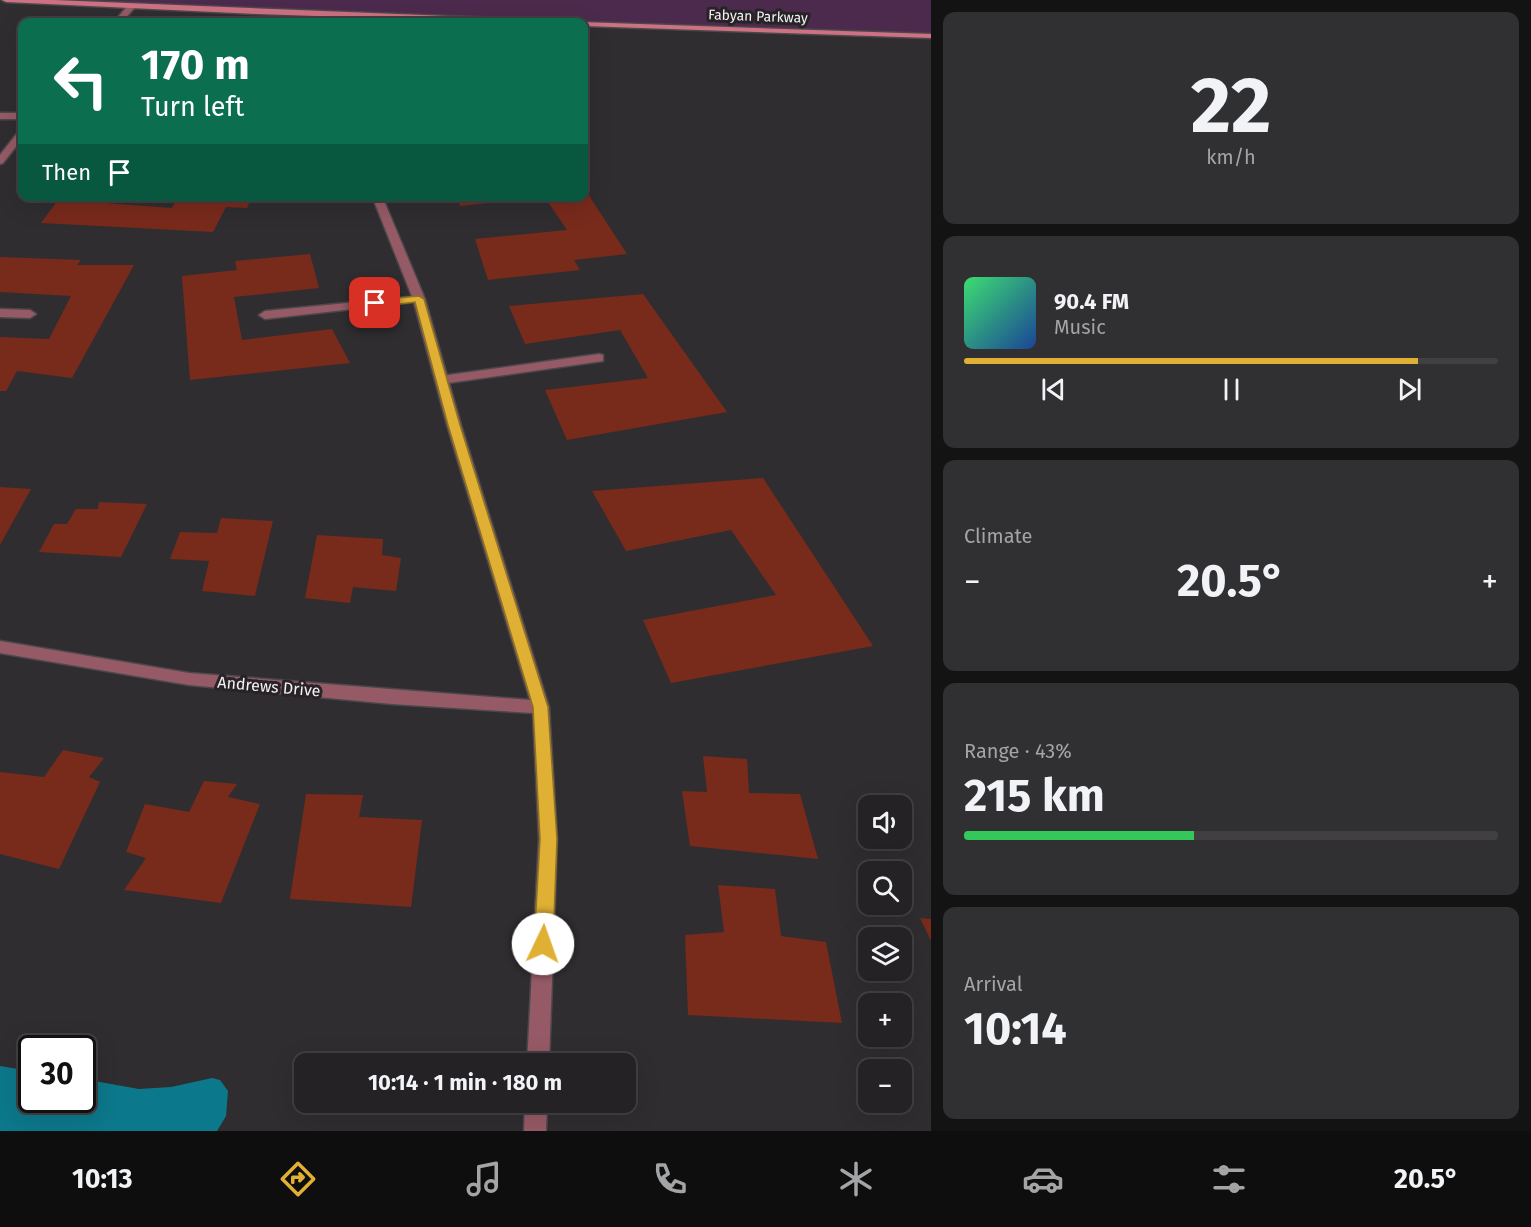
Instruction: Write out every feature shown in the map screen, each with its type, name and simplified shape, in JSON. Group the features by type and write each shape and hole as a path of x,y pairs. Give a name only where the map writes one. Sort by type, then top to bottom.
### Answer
{"main road":[{"path":"6,0 442,18"},
{"name":"Fabyan Parkway","path":"588,24 931,36"}],"street":[{"path":"122,18 132,6"},
{"path":"0,116 18,116"},
{"path":"0,161 18,138"},
{"path":"378,201 419,299 441,380 541,707 548,839 538,1053"},
{"path":"265,315 419,299"},
{"path":"0,313 30,314"},
{"path":"441,380 599,358"},
{"name":"Andrews Drive","path":"0,647 189,679 392,697 541,707"},
{"path":"535,1131 536,1113"}],"shaded area":[{"path":"25,0 931,0 931,36 588,23 588,18 452,18"}],"water":[{"path":"0,1066 18,1069 18,1113 96,1113 96,1081 139,1089 171,1087 212,1078 220,1080 228,1091 226,1116 217,1131 0,1131"}],"building":[{"path":"588,194 627,254 574,260 580,270 488,280 475,239 567,230 547,201 588,201"},
{"path":"57,201 105,201 104,203 172,208 176,201 250,201 247,208 226,207 213,232 41,223"},
{"path":"458,201 507,201 460,206"},
{"path":"310,254 319,288 234,297 242,340 332,329 350,363 190,380 182,276 237,270 235,261"},
{"path":"0,257 81,260 77,265 134,265 72,378 17,371 6,391 0,391 0,337 49,339 71,296 0,292"},
{"path":"643,294 727,412 567,440 545,390 648,378 620,330 525,344 509,306"},
{"path":"763,478 873,646 671,683 643,620 776,595 731,530 626,551 592,491"},
{"path":"0,487 31,489 0,545"},
{"path":"99,502 147,504 121,557 39,552 54,524 67,524 76,509 98,509"},
{"path":"221,518 273,521 255,596 202,591 209,561 170,559 180,532 217,533"},
{"path":"317,535 383,539 382,555 401,558 396,591 353,587 350,603 305,598"},
{"path":"63,750 104,758 89,777 100,782 59,869 0,854 0,772 44,777"},
{"path":"703,756 747,759 749,793 800,794 818,859 690,846 682,791 707,792"},
{"path":"204,781 237,784 228,797 260,804 221,903 124,890 146,858 126,852 145,804 189,812"},
{"path":"306,794 363,795 359,817 422,820 411,907 290,899"},
{"path":"718,885 775,889 781,936 826,942 842,1023 688,1015 685,935 724,932"},
{"path":"920,918 931,919 931,941"}],"route":[{"path":"375,303 419,299 454,425 541,707 548,839 543,944"}]}
